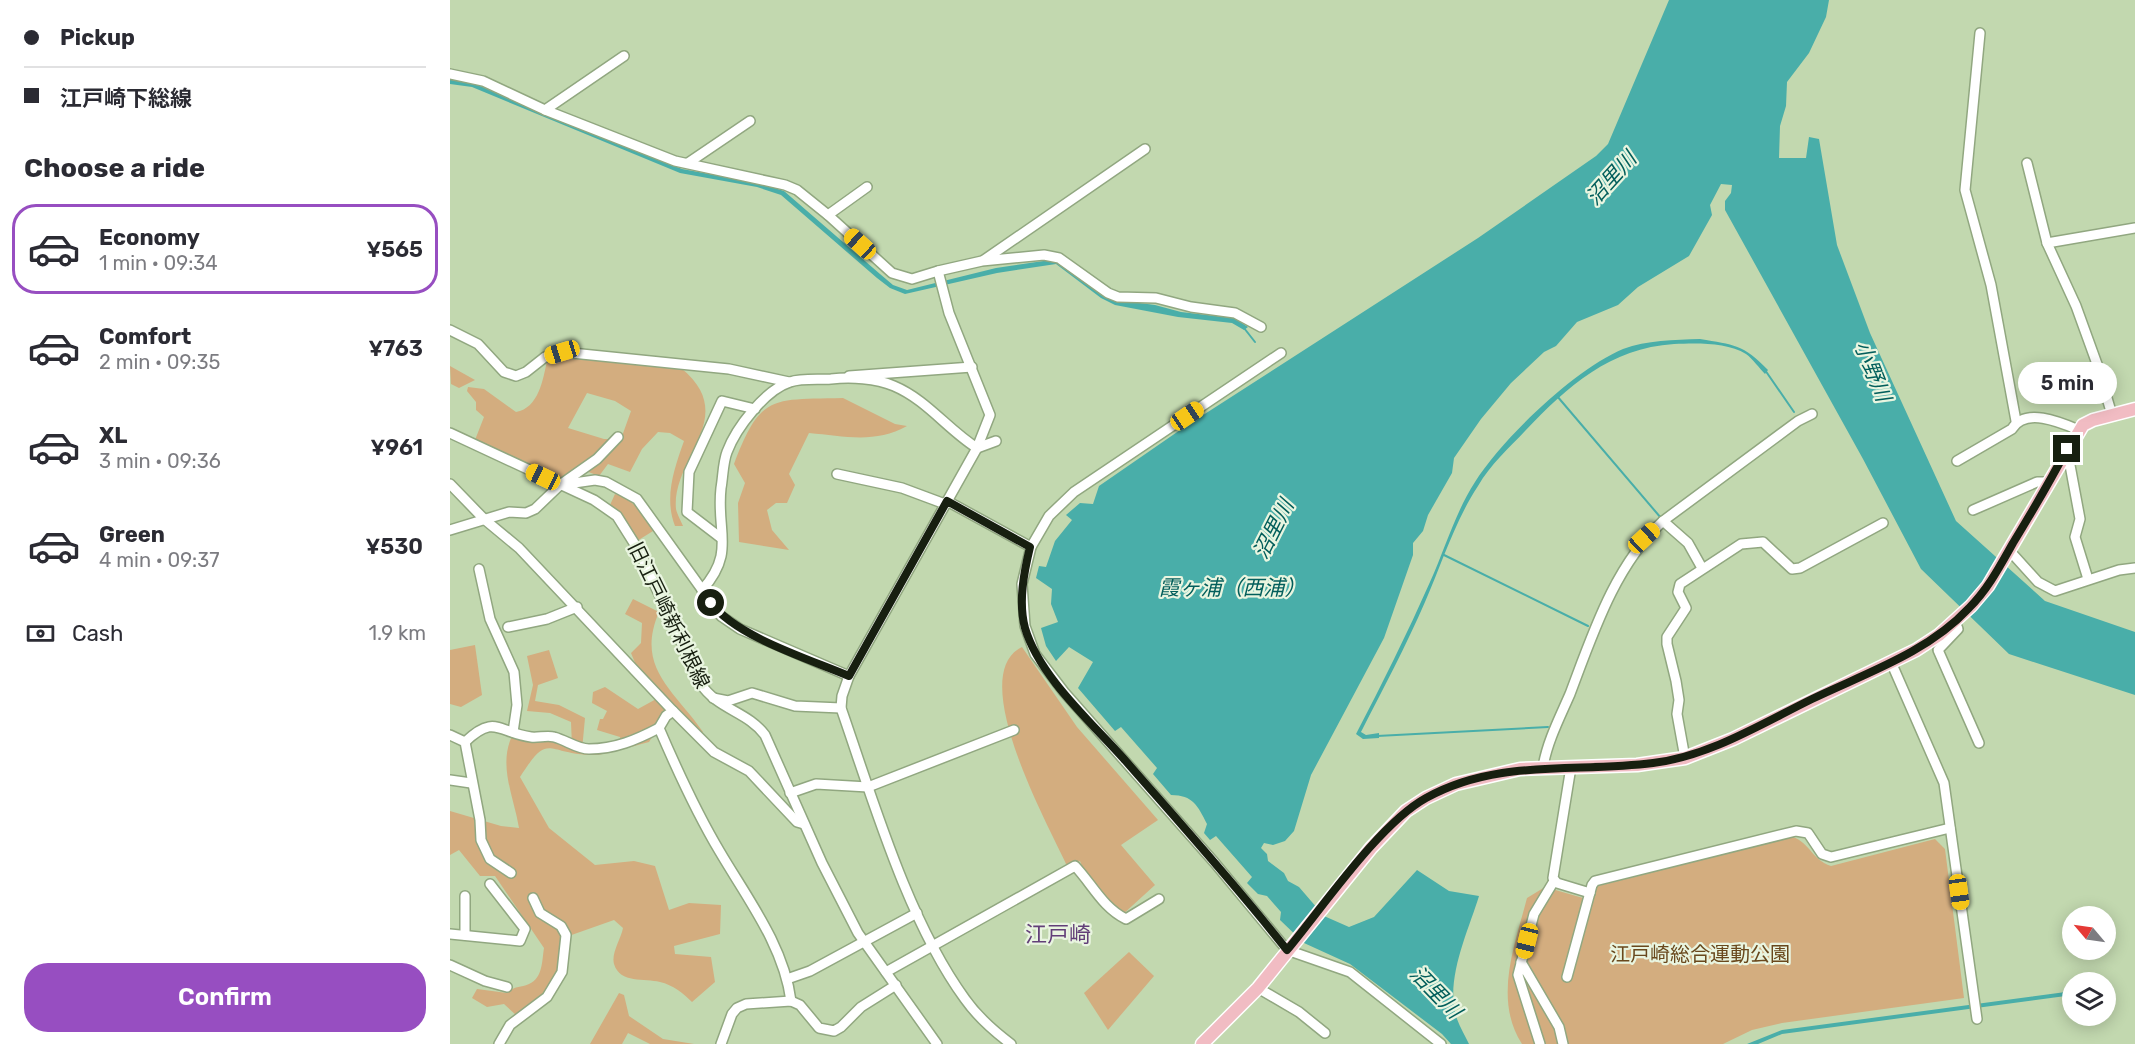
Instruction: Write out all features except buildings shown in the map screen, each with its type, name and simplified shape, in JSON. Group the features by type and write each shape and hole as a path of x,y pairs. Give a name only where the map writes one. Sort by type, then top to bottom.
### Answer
{"main road":[{"path":"1202,1044 1258,988 1371,848 1416,804 1471,779 1504,772 1543,767 1637,765 1685,758 1733,739 1929,642 1958,619 1988,586 2079,430 2087,422 2135,409"}],"street":[{"path":"1957,460 2012,429 2016,421 1991,285 1965,190 1980,33"},
{"path":"545,110 624,56"},
{"path":"450,74 483,81 545,110 675,161 785,185 797,190 892,273 912,279 982,261 1044,255 1059,258 1108,293 1118,297 1156,298 1191,307 1235,313 1261,327"},
{"path":"688,163 750,121"},
{"path":"982,261 1145,149"},
{"path":"2027,163 2047,243 2083,325 2112,415"},
{"path":"828,215 867,187"},
{"path":"2047,243 2135,228"},
{"path":"938,271 950,313 990,415 977,448 849,676 842,696 841,708 868,787 917,913 932,945 965,1000 1007,1043"},
{"path":"450,330 478,344 504,372 516,376 526,372 545,357 562,352 729,369 789,382 844,378 893,385 929,406 957,435 977,448"},
{"path":"1281,353 1074,492 1049,516 1030,547 1022,584 1025,626 1035,654 1064,692 1289,948 1350,972 1441,1044"},
{"path":"844,378 853,374 972,367"},
{"path":"702,590 714,578 723,558 721,490 727,453 743,423 755,409 789,382"},
{"path":"721,538 687,513 689,472 722,401 755,409"},
{"path":"1543,767 1596,626 1637,548 1663,521 1798,421 1812,414"},
{"path":"2016,421 2027,418 2053,420 2079,430"},
{"name":"旧江戸崎新利根線","path":"450,433 603,505 624,525 639,551 694,672 712,699 760,727 772,746 804,824 863,942 937,1044"},
{"path":"450,530 509,512 526,513 535,509 560,485 597,459 618,437"},
{"path":"977,448 996,441"},
{"path":"2067,449 2080,519 2075,537 2088,579"},
{"path":"837,474 902,488 946,502 1030,547"},
{"path":"560,485 595,480 606,482 637,499 721,616 740,629 849,676"},
{"path":"1973,510 2037,482 2049,482"},
{"path":"450,484 484,519 519,548 714,752 749,771 797,822 804,824"},
{"path":"1663,521 1688,543 1702,568"},
{"path":"1685,758 1677,714 1679,700 1667,637 1686,608 1678,592 1680,584 1741,544 1763,542 1792,569 1800,568 1883,523"},
{"path":"2008,552 2032,576 2055,591 2088,579 2135,568"},
{"path":"479,569 490,618 514,672 517,705 513,732"},
{"path":"508,627 547,619 577,608"},
{"path":"1958,619 1958,629 1938,650 1979,743"},
{"path":"1891,662 1944,783 1977,1019"},
{"path":"712,699 716,697 728,700 752,693 795,706 841,708"},
{"path":"465,742 478,729 495,724 530,737 553,736 586,749 620,745 637,740 659,728 674,711"},
{"path":"659,728 700,816 767,932 787,979 791,1001"},
{"path":"790,793 816,784 868,787 1014,730"},
{"path":"450,735 465,742"},
{"path":"465,742 471,783 480,820 481,840 490,859 511,873"},
{"path":"1540,1044 1519,981 1521,962 1534,914 1554,881 1571,766"},
{"path":"450,780 471,783"},
{"path":"1567,976 1592,885 1597,881 1796,831 1808,833 1822,854 1831,857 1950,828"},
{"path":"886,972 1075,866 1100,899 1115,914 1126,919 1158,898"},
{"path":"1554,881 1590,893"},
{"path":"450,934 520,941 525,929 490,884"},
{"path":"465,896 465,935"},
{"path":"499,1044 510,1025 547,997 562,972 566,935 561,926 540,913 533,898"},
{"path":"787,979 810,970 917,913"},
{"path":"1521,962 1559,1027 1563,1044"},
{"path":"450,965 485,981 507,987"},
{"path":"721,1044 737,1008 746,1004 791,1001 800,1005 819,1028 834,1030 841,1027 861,1008 896,985"},
{"path":"1258,988 1299,1012 1325,1033"}],"green space":[{"path":"562,356 681,368 698,386 705,404 704,421 677,490 676,509 683,526 675,526 670,494 684,441 670,433 658,432 642,449 630,472 608,464 599,476 578,468 556,481 475,440 484,417 476,410 476,402 467,391 468,387 484,389 516,412 530,405 535,399 547,361","holes":["587,393 615,401 631,411 621,439 604,439 568,428"]},
{"path":"450,366 475,380 459,388 451,384"},
{"path":"843,398 895,424 907,426 895,432 871,437 809,433 789,474 795,485 787,503 776,503 767,510 772,530 789,550 739,542 738,503 745,483 734,464 752,424 762,412 784,401"},
{"path":"615,494 633,503 653,531 637,541 610,505"},
{"path":"633,599 659,612 653,632 652,648 655,664 670,690 703,732 694,735 673,711 666,716 649,742 596,755 575,754 549,748 537,754 520,777 549,828 595,865 634,861 655,866 669,910 689,903 721,905 720,934 674,946 675,954 711,957 715,982 692,1002 665,983 622,975 613,960 623,928 614,920 563,938 555,990 517,1016 504,1004 487,1007 472,998 477,989 507,993 534,981 541,968 544,948 495,876 480,876 459,850 450,855 450,811 501,826 519,828 508,782 506,759 512,736 554,737 572,746 571,722 550,713 527,711 533,685 527,656 549,650 558,678 538,685 535,701 559,705 585,718 582,750 621,745 620,737 597,730 600,719 603,719 607,711 592,703 593,692 605,687 638,709 658,698 640,675 631,653 641,643 642,623 625,614"},
{"path":"475,645 482,695 461,707 450,704 450,650"},
{"path":"1022,647 1077,727 1158,820 1121,845 1155,885 1121,916 1089,885 1080,861 1068,868 1016,753 1006,719 1002,688 1007,663"},
{"name":"江戸崎総合運動公園","path":"1793,837 1803,843 1819,860 1831,866 1935,839 1945,849 1964,998 1782,1023 1752,1030 1723,1044 1522,1044 1513,1027 1508,990 1512,953 1527,898 1545,887 1590,900 1594,887"},
{"path":"1129,952 1154,976 1108,1030 1084,993"},
{"path":"619,993 624,995 629,1016 663,1039 694,1044 650,1044 628,1033 622,1044 590,1044"}],"water":[{"name":"霞ヶ浦（西浦）","path":"1669,0 1829,0 1826,17 1809,53 1787,82 1786,106 1780,126 1779,158 1806,158 1809,137 1819,139 1837,245 1870,333 1956,521 2045,601 2135,632 2135,695 2009,654 1921,569 1863,459 1725,210 1725,201 1731,193 1732,185 1721,184 1710,205 1712,215 1689,256 1638,287 1618,305 1577,322 1556,346 1544,352 1511,383 1481,419 1454,458 1452,473 1428,515 1423,531 1413,543 1413,555 1384,638 1311,775 1294,831 1285,841 1273,845 1264,843 1261,848 1267,854 1268,861 1284,873 1288,881 1299,887 1324,916 1349,927 1374,917 1417,870 1449,891 1479,896 1459,957 1453,989 1457,1019 1469,1044 1451,1044 1442,1034 1350,964 1304,943 1280,920 1281,912 1267,896 1258,894 1247,883 1252,877 1216,836 1210,840 1204,833 1207,824 1194,803 1185,797 1171,795 1153,774 1157,768 1121,727 1115,731 1078,688 1093,662 1069,647 1056,661 1046,646 1041,628 1058,622 1051,604 1052,589 1036,578 1039,566 1046,567 1055,541 1072,520 1066,515 1080,503 1093,504 1099,486 1183,428 1478,238 1596,156 1608,144"},
{"path":"450,79 473,83 682,169 760,183 784,191 893,285 907,290 996,268 1057,259 1117,300 1155,305 1181,312 1234,318 1248,327 1244,330 1232,323 1178,317 1115,305 1101,298 1056,264 997,273 905,294 890,288 877,278 781,195 757,187 680,173 472,87 450,84"},
{"path":"1700,339 1744,350 1768,370 1765,374 1746,354 1721,345 1674,344 1651,347 1610,361 1557,399 1494,464 1470,499 1410,635 1361,732 1366,735 1379,733 1379,738 1363,739 1356,734 1412,621 1462,506 1487,464 1503,445 1562,388 1604,359 1623,349 1642,344"},
{"path":"2062,992 2062,996 1782,1034 1758,1044 1747,1044 1782,1030"}],"waterway":[{"path":"1244,328 1255,342"},
{"path":"1765,370 1794,412"},
{"path":"1557,396 1661,518"},
{"path":"1444,555 1588,626"},
{"path":"1377,736 1548,727"}],"district":[{"name":"江戸崎","path":"1058,934"}],"route":[{"path":"711,603 721,616 740,629 849,676 947,501 1030,547 1022,584 1025,626 1035,654 1064,692 1214,862 1287,950 1389,828 1406,811 1426,798 1456,784 1520,769 1637,765 1685,758 1733,739 1916,650 1940,635 1971,606 1988,586 2067,449"}],"water label":[{"name":"沼里川","path":"1611,178"},
{"name":"小野川","path":"1873,371"},
{"name":"沼里川","path":"1273,529"},
{"name":"沼里川","path":"1436,992"}]}
